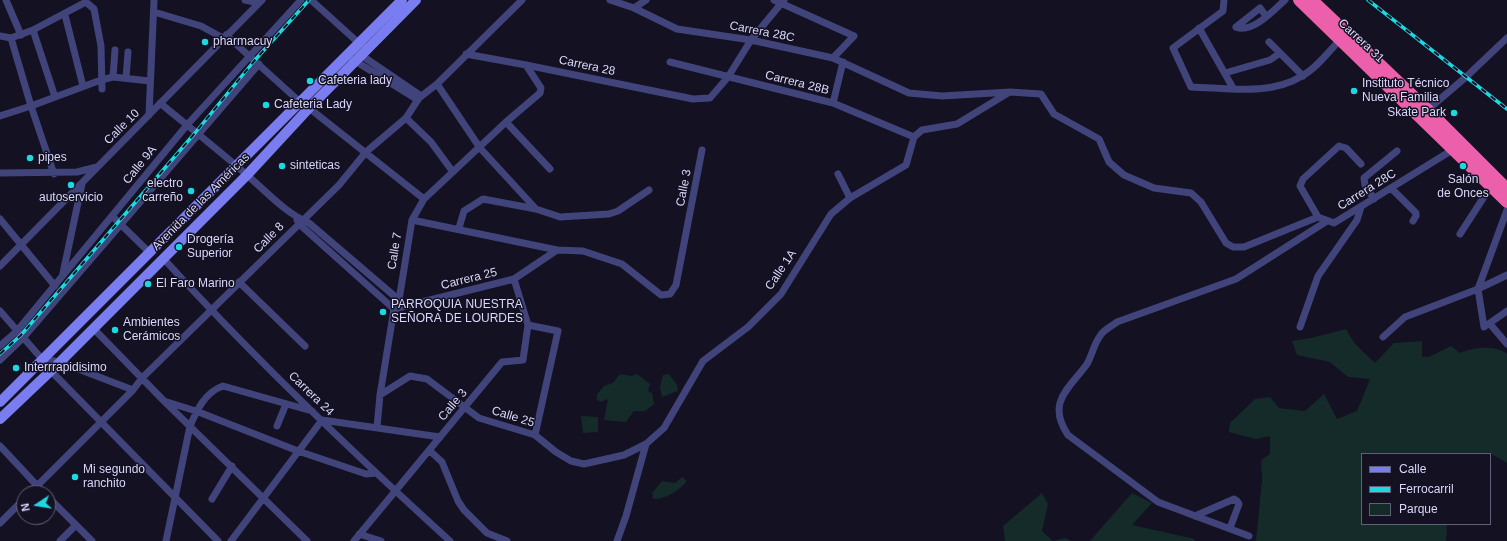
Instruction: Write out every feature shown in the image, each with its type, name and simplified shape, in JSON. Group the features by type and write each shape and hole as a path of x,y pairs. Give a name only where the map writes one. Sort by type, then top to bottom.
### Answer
{"highway":[{"name":"Carrera 31","path":"1299,0 1340,40 1424,112"},
{"name":"Carrera 31","path":"1312,0 1458,146 1507,189"},
{"name":"Carrera 31","path":"1458,146 1491,186 1507,202"}],"main road":[{"name":"Avenida de las Américas","path":"0,419 51,371 163,258 251,174 310,108 402,0"},
{"name":"Avenida de las Américas","path":"0,402 300,102 416,0"},
{"path":"111,291 121,300"}],"street":[{"path":"6,0 21,35"},
{"path":"149,115 154,0"},
{"name":"Calle 10","path":"245,0 260,1"},
{"name":"Calle 9A","path":"0,346 18,331 187,125 251,57 301,0"},
{"path":"311,0 357,53 419,98"},
{"name":"Calle 8","path":"38,485 133,390 142,378 299,221 339,185 366,152 406,118 419,98 437,84 522,0"},
{"name":"Carrera 28C","path":"610,0 634,8 677,29 751,40 833,58 909,93 942,96 1010,92"},
{"path":"634,8 646,0"},
{"path":"774,0 783,2 854,36 833,58"},
{"path":"1266,16 1260,8 1236,27 1240,29 1256,24 1266,16 1285,0"},
{"name":"Calle 10","path":"0,266 260,1"},
{"path":"0,36 11,38 21,35 65,15 86,2 94,8 101,46 102,89"},
{"path":"728,77 751,40 783,2"},
{"path":"1224,2 1222,11 1173,48 1191,87 1256,89 1284,85 1303,76 1311,70 1340,40"},
{"path":"154,12 201,26 225,36 259,64 300,102"},
{"path":"65,15 82,86"},
{"path":"1199,28 1234,88"},
{"path":"33,30 55,97"},
{"path":"11,38 31,106 54,174"},
{"path":"1424,112 1466,77 1507,38"},
{"path":"1269,42 1303,76"},
{"path":"114,77 115,50"},
{"path":"126,78 128,52"},
{"path":"1225,73 1270,60 1280,53"},
{"name":"Carrera 28","path":"466,54 526,64 693,99 710,98 728,77"},
{"name":"Carrera 28B","path":"670,62 833,104 914,137"},
{"path":"833,104 844,62"},
{"name":"Calle 9A","path":"0,360 23,338 197,134 259,64"},
{"name":"Calle 7","path":"377,427 380,395 394,309 399,300 412,220 424,199 480,148 508,120 540,93 541,88 526,64"},
{"path":"0,116 31,106 82,86 114,77 150,81"},
{"path":"437,84 480,148 536,209"},
{"path":"914,137 922,130 957,124 1010,92 1040,94 1054,114 1099,139 1109,162 1124,175 1154,188 1191,193 1201,202 1226,243 1233,247 1244,247 1318,217 1300,186 1303,179 1339,146 1346,148 1361,164"},
{"path":"160,103 187,125 233,168 251,174 280,206 299,221 394,309"},
{"path":"310,108 424,199"},
{"path":"406,118 431,142 453,172"},
{"path":"508,120 550,169"},
{"name":"Calle 1A","path":"646,444 664,428 703,361 748,327 781,294 831,214 850,198 906,166 914,137"},
{"name":"Carrera 28C","path":"1318,217 1334,223 1458,146"},
{"name":"Calle 3","path":"412,220 459,228 557,250 583,252 622,264 661,295 670,294 676,285 702,150"},
{"path":"1374,199 1365,185 1364,178 1397,151"},
{"path":"0,173 54,174 78,172 97,166"},
{"path":"838,174 850,198"},
{"path":"63,275 82,184"},
{"path":"1460,234 1491,186"},
{"path":"1391,188 1416,213 1413,221"},
{"path":"459,228 464,211 483,199 536,209 560,217 609,214 618,211 649,190"},
{"path":"1300,327 1318,276 1357,220 1361,206"},
{"path":"1507,210 1478,289 1487,325 1507,344"},
{"path":"112,216 150,253"},
{"path":"0,219 56,286"},
{"path":"299,221 308,223 399,300"},
{"path":"1249,536 1158,502 1068,435 1062,425 1060,415 1064,391 1087,363 1100,334 1117,322 1236,279 1327,221"},
{"name":"Carrera 25","path":"394,309 514,279 557,250"},
{"name":"Carrera 24","path":"163,258 210,310 313,412 376,473 450,541"},
{"path":"1383,337 1405,317 1478,289 1507,275"},
{"name":"Calle 3","path":"354,541 429,450 466,408 502,362 522,360 528,325 514,279"},
{"path":"239,282 305,346"},
{"path":"0,311 42,359 60,362 133,390"},
{"path":"1487,325 1507,312"},
{"path":"528,325 558,331 535,435"},
{"path":"93,328 165,402 307,541"},
{"path":"51,371 218,541"},
{"name":"Calle 25","path":"380,395 410,376 427,379 479,418 535,435 556,452 571,461 584,464 624,455 646,444"},
{"path":"166,541 190,426 196,411 210,392 223,386 313,412"},
{"path":"165,402 196,411 298,452 366,474 376,473"},
{"path":"277,426 286,404"},
{"path":"231,541 322,420 440,437"},
{"path":"617,541 628,509 646,444"},
{"path":"0,446 36,485"},
{"path":"429,450 442,462 458,501 464,510 487,533 507,541"},
{"path":"212,499 232,466"},
{"path":"1195,516 1234,499 1238,504 1230,528"},
{"path":"56,505 92,541"},
{"path":"0,523 16,507"},
{"path":"60,541 76,525"},
{"path":"359,534 381,541"}],"green space":[{"path":"1346,329 1355,344 1375,363 1394,343 1422,341 1422,357 1429,357 1451,346 1460,353 1478,348 1491,348 1507,354 1507,463 1488,452 1361,453 1361,525 1447,525 1446,541 1256,541 1262,480 1261,460 1270,454 1270,436 1256,439 1229,432 1230,423 1255,399 1270,397 1279,408 1305,411 1324,394 1337,419 1357,411 1370,379 1348,377 1330,362 1297,355 1292,341"},
{"path":"621,374 631,376 637,374 650,384 648,391 652,393 654,404 645,411 634,411 626,422 604,420 608,399 601,402 597,400 597,394 604,386 613,383"},
{"path":"669,374 677,385 678,391 662,397 660,387 663,375"},
{"path":"581,416 598,417 598,432 583,433"},
{"path":"682,477 687,481 680,488 663,498 653,499 652,493 662,481 675,483"},
{"path":"1042,493 1048,504 1042,531 1053,541 1005,541 1003,526"},
{"path":"1132,493 1152,503 1132,525 1195,539 1194,541 1090,541"},
{"path":"1066,538 1071,541 1053,541"}],"railway":[{"path":"0,354 21,335 195,133 255,60 309,0"},
{"path":"1368,0 1507,109"}],"place":[{"name":"pharmacuy","path":"205,42"},
{"name":"Cafeteria lady","path":"310,81"},
{"name":"Instituto Técnico Nueva Familia","path":"1354,91"},
{"name":"Cafeteria Lady","path":"266,105"},
{"name":"Skate Park","path":"1454,113"},
{"name":"pipes","path":"30,158"},
{"name":"sinteticas","path":"282,166"},
{"name":"Salón de Onces","path":"1463,166"},
{"name":"autoservicio","path":"71,185"},
{"name":"electro carreño","path":"191,191"},
{"name":"Drogería Superior","path":"179,247"},
{"name":"El Faro Marino","path":"148,284"},
{"name":"PARROQUIA NUESTRA SEÑORA DE LOURDES","path":"383,312"},
{"name":"Ambientes Cerámicos","path":"115,330"},
{"name":"Interrrapidisimo","path":"16,368"},
{"name":"Mi segundo ranchito","path":"75,477"}]}
